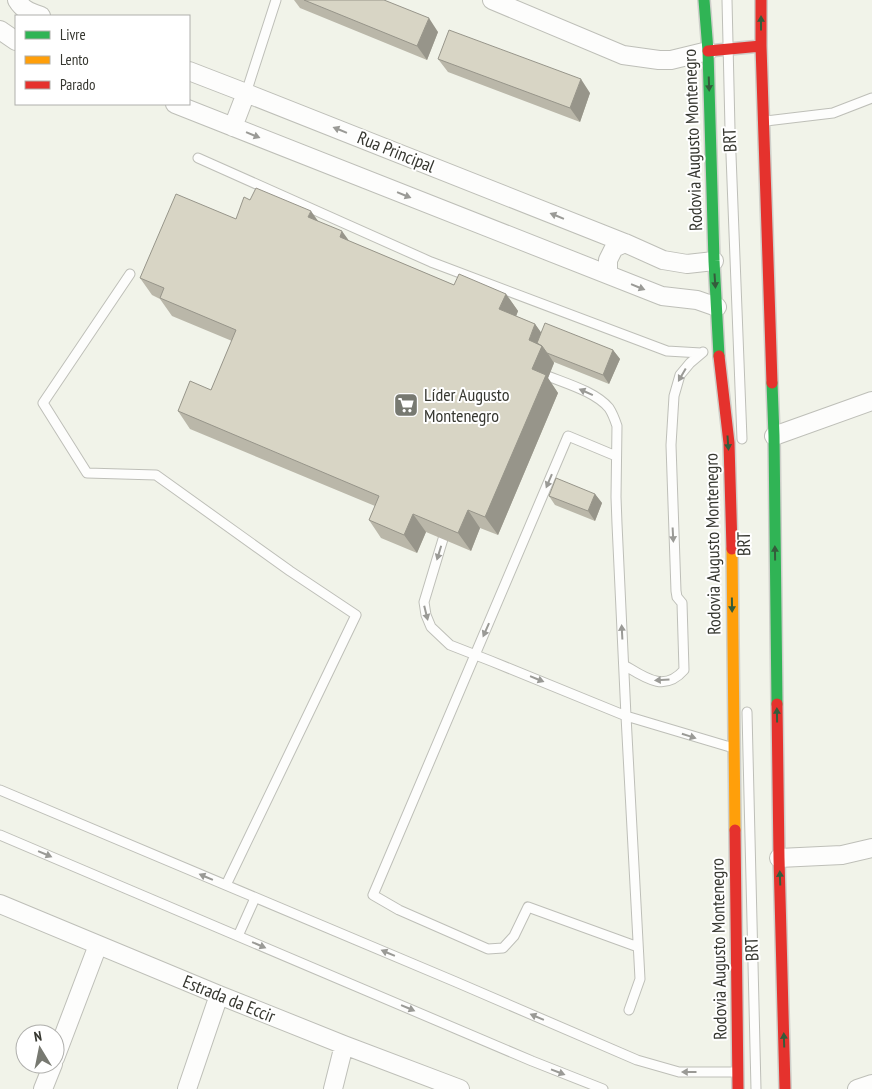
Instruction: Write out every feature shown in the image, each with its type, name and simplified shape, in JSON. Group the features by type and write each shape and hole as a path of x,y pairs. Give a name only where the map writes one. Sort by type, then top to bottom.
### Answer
{"main road":[{"name":"Rodovia Augusto Montenegro","path":"704,0 708,51 718,343 729,452 731,507 738,1089"},
{"path":"761,0 763,121 774,436 779,858 785,1089"},
{"path":"708,51 761,46"}],"street":[{"path":"17,0 26,11 38,15"},
{"path":"492,0 623,54 671,60 708,51"},
{"path":"0,30 15,40"},
{"name":"Rua Principal","path":"190,71 625,243 663,260 687,264 714,261"},
{"path":"233,127 246,93"},
{"name":"Rua Principal","path":"178,105 662,296 697,300 717,307"},
{"path":"608,274 608,260 614,248 625,243"},
{"path":"774,436 872,401"},
{"path":"779,858 842,855 872,848"},
{"name":"Estrada da Eccir","path":"0,904 219,995 457,1088"},
{"path":"65,1032 98,945"},
{"path":"187,1089 219,995"},
{"path":"333,1089 344,1045"},
{"path":"43,1089 49,1074"},
{"path":"857,1089 872,1084"}],"lane":[{"path":"246,93 276,0"},
{"name":"BRT","path":"727,0 727,49 742,452"},
{"path":"763,121 833,112 872,98"},
{"path":"198,158 431,262 667,351 701,353"},
{"path":"130,274 43,403 87,473 156,475 290,571 356,615 226,885"},
{"path":"624,666 656,682 666,682 684,670 682,603 676,591 671,446 674,396 680,375 701,353 718,343"},
{"path":"533,370 591,393 610,409 617,426 616,497 640,979 629,1010"},
{"path":"616,456 568,436 373,895 399,910 488,949 503,948 514,936 528,907 638,947"},
{"path":"441,522 446,530 424,602 426,615 431,627 450,645 626,716 734,748"},
{"name":"BRT","path":"747,703 756,1089"},
{"path":"0,790 637,1060 679,1072 738,1072"},
{"path":"0,835 532,1061 603,1089"},
{"path":"238,936 255,898"}],"building":[{"path":"304,0 384,0 429,18 417,46"},
{"path":"449,30 581,79 570,108 438,59"},
{"path":"256,188 311,211 308,217 342,231 340,237 454,285 459,274 506,294 499,309 535,324 529,340 542,346 532,369 546,375 485,517 468,510 458,533 413,514 404,535 369,520 379,496 178,411 190,381 211,390 236,330 160,298 164,288 140,278 176,194 236,219 244,197 250,200"},
{"path":"545,323 613,350 603,375 547,353 537,343"},
{"path":"556,478 595,494 588,511 549,496"}],"traffic: fast":[{"path":"704,0 708,51 714,261 719,356"},
{"path":"772,383 777,704"}],"traffic: slow":[{"path":"732,549 735,830"}],"traffic: jam":[{"path":"761,0 772,383"},
{"path":"708,51 761,46"},
{"path":"719,356 729,443 732,549"},
{"path":"777,704 785,1089"},
{"path":"735,830 738,1089"}],"place":[{"name":"Líder Augusto Montenegro","path":"406,405"}]}
